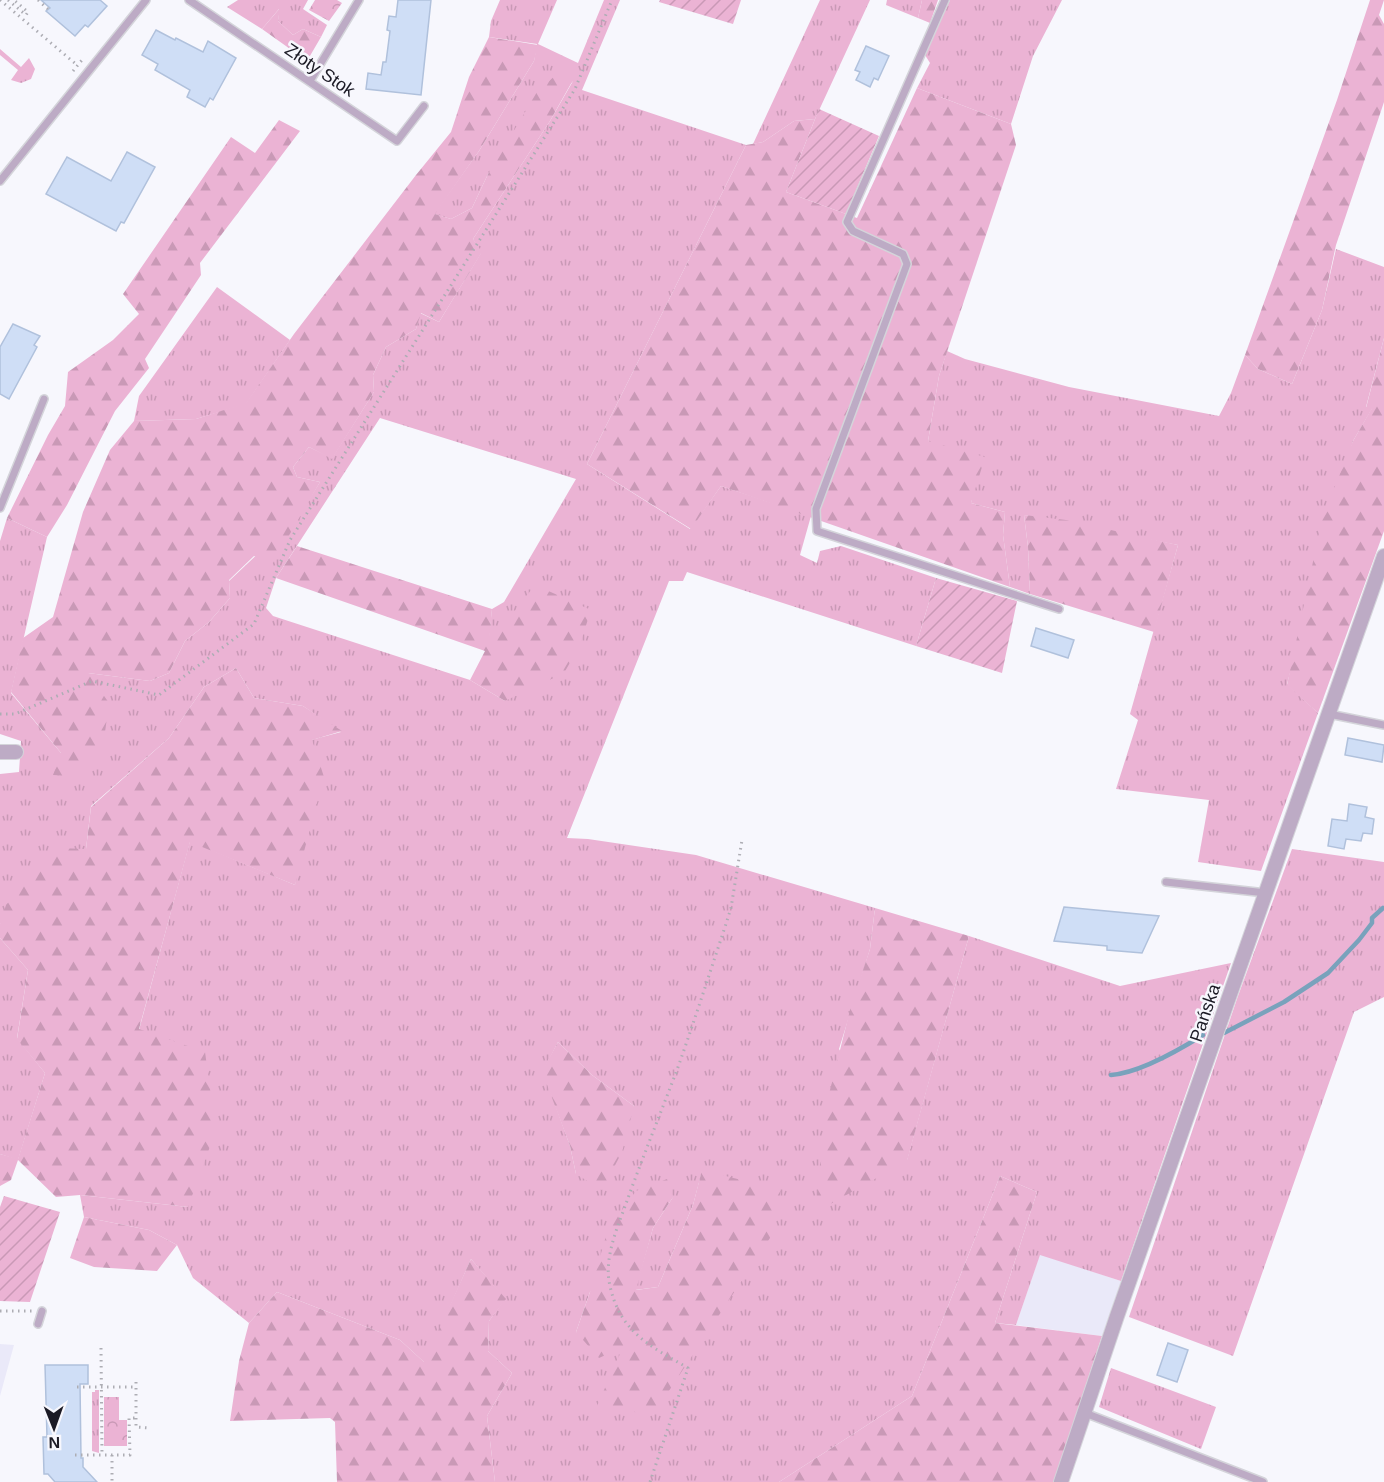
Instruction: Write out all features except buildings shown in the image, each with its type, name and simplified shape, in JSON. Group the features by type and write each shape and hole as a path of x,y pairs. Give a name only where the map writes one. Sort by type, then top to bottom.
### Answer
{"street":[{"name":"Pańska","path":"1061,1482 1384,556"},
{"path":"0,752 16,752"}],"lane":[{"path":"0,181 146,0"},
{"name":"Złoty Stok","path":"189,0 397,141 424,106"},
{"path":"310,81 359,0"},
{"path":"945,0 847,222 853,231 903,254 907,264 816,509 817,531 1059,609"},
{"path":"0,508 44,399"},
{"path":"1329,714 1384,725"},
{"path":"1166,882 1266,893"},
{"path":"38,1324 42,1311"},
{"path":"1085,1413 1263,1482"}],"path":[{"path":"4,1 26,15 28,12 14,0"},
{"path":"38,0 48,9"},
{"path":"0,714 15,714 92,681 159,695 254,624 290,540 574,89 612,0"},
{"path":"4,1 77,64"},
{"path":"650,1482 687,1368 639,1338 627,1327 614,1302 609,1283 609,1260 630,1192 676,1071 725,927 731,908 742,840"},
{"path":"0,1311 42,1311"},
{"path":"101,1348 102,1455"},
{"path":"136,1382 136,1427 149,1428"},
{"path":"77,1387 136,1387"},
{"path":"75,1455 130,1455 129,1418 136,1418"},
{"path":"112,1455 112,1482"}],"shaded area":[{"path":"1040,1254 1121,1281 1102,1336 1016,1325"},
{"path":"0,1344 14,1345 0,1396"}],"green space":[{"path":"238,0 308,0 303,9 327,25 321,37 303,29 293,35 278,21 279,9 262,29 227,7"},
{"path":"315,0 337,0 342,3 329,21 309,10"},
{"path":"500,0 557,0 538,44 578,63 604,0 620,0 582,90 746,145 587,464 690,529 721,486 811,516 800,555 817,563 820,551 841,546 936,578 916,646 687,572 683,581 669,581 567,838 696,855 875,908 870,949 839,1049 907,1160 969,936 1120,986 1231,963 1121,1281 1040,1255 1016,1325 995,1323 1037,1192 1000,1176 912,1396 779,1482 495,1482 487,1416 512,1373 488,1351 489,1321 505,1299 471,1259 425,1363 400,1340 277,1292 249,1323 193,1278 177,1245 149,1230 84,1217 80,1195 188,1207 139,1030 190,841 295,885 311,740 341,732 303,706 254,698 236,668 204,687 169,738 91,806 86,849 0,924 0,774 19,772 21,741 0,734 0,541 7,518 47,537 11,693 61,753 88,673 150,681 169,673 185,641 209,622 230,598 229,581 300,514 320,482 297,477 293,467 309,447 332,458 374,392 373,375 386,347 416,329 420,313 439,322 481,253 473,239 550,121 573,81 488,174 472,208 451,219 434,214 479,151 534,61 537,44 489,37 491,21","holes":["380,418 576,479 504,602 492,609 488,645 505,701 470,680 273,616 266,608 276,578","558,1042 592,1075 634,1106 576,1174 570,1146 543,1071","702,1171 653,1415 623,1346 576,1332 590,1292 673,1197 653,1228 635,1290 658,1287 693,1205"]},
{"path":"660,0 741,0 733,24 659,2"},
{"path":"820,0 870,0 815,119 794,121 763,142 753,144"},
{"path":"887,0 922,0 918,18 886,5"},
{"path":"922,0 938,0 930,23 918,18"},
{"path":"950,0 1062,0 1033,56 1011,124 917,88 930,63 925,55"},
{"path":"1370,0 1384,0 1379,15 1384,24 1384,102 1336,245 1322,310 1292,384 1258,369 1245,355 1337,100"},
{"path":"280,8 278,21 293,35 303,29 321,37 307,61 262,29"},
{"path":"489,37 538,45 534,61 479,151 435,214 451,219 472,208 488,174 537,92 558,73 573,80 550,121 473,239 482,252 439,322 421,313 416,329 386,347 373,375 374,392 332,459 309,447 293,467 297,477 320,482 273,563 254,556 229,580 230,598 209,622 185,641 169,673 150,681 88,673 109,703 102,754 71,777 53,775 61,753 11,692 23,638 53,617 83,512 110,450 134,421 196,419 246,403 294,334 451,132 469,77"},
{"path":"0,49 21,67 29,58 35,69 31,79 21,83 11,80 18,70 0,55"},
{"path":"917,88 1011,124 1016,145 939,376 928,441 985,457 971,503 1005,512 1003,535 1010,587 721,486 691,529 587,464 746,145 763,142 794,121 815,119 786,192 857,218"},
{"path":"819,109 879,136 846,214 786,192"},
{"path":"279,120 300,131 200,263 201,275 145,359 149,368 115,411 67,505 47,537 7,518 65,406 68,372 113,340 139,314 123,294 231,137 255,153"},
{"path":"1336,249 1384,267 1384,338 1366,407 1373,407 1353,441 1287,684 1318,713 1261,871 1198,862 1209,800 1116,789 1138,720 1130,714 1178,545 1024,515 1030,594 1010,587 1003,535 1005,512 971,503 972,498 928,441 939,376 947,351 965,359 1069,387 1219,416 1231,393 1245,355 1258,369 1292,384 1322,310"},
{"path":"217,287 290,340 246,404 196,419 134,421 139,396"},
{"path":"1384,338 1384,531 1318,713 1287,685 1322,519 1353,441 1372,408 1366,408"},
{"path":"1024,515 1066,520 1178,545 1154,632 1030,594"},
{"path":"297,546 492,609 489,644 535,585 591,610 579,647 564,673 505,701 470,680 485,651 276,578"},
{"path":"936,578 1017,601 1002,673 916,646"},
{"path":"236,668 254,698 303,706 342,731 312,740 324,777 295,885 190,842 139,1029 205,1052 216,1130 188,1207 80,1195 56,1197 18,1160 11,1180 0,1186 0,1154 18,1159 45,1073 17,1039 28,970 0,938 0,924 6,905 57,848 86,849 91,807 169,738 204,687"},
{"path":"1292,849 1384,862 1384,997 1354,1012 1233,1356 1129,1317 1238,996"},
{"path":"875,908 969,936 907,1161 816,1212 827,1102 851,1006 870,949"},
{"path":"0,938 28,970 17,1038 45,1073 18,1160 0,1154"},
{"path":"558,1042 592,1075 634,1106 622,1152 602,1190 576,1174 570,1146 542,1071"},
{"path":"702,1170 781,1190 770,1238 653,1415 597,1406 623,1347 599,1358 576,1332 608,1229 636,1191 667,1179 673,1197 653,1228 636,1290 658,1287 693,1205"},
{"path":"1000,1176 1037,1192 995,1323 1102,1336 1054,1482 779,1482 912,1396"},
{"path":"4,1196 60,1212 30,1302 0,1301 0,1207"},
{"path":"84,1217 149,1230 177,1245 157,1271 94,1267 70,1258"},
{"path":"471,1259 506,1299 489,1321 488,1351 512,1373 487,1416 495,1482 337,1482 335,1422 330,1418 230,1421 239,1361 249,1323 277,1292 400,1340 424,1362"},
{"path":"1111,1368 1216,1407 1201,1449 1099,1407"},
{"path":"99,1390 99,1453 92,1451 92,1392"},
{"path":"104,1397 119,1397 119,1420 127,1420 127,1446 104,1446"}],"waterway":[{"path":"1224,1033 1284,1002 1328,973 1359,940 1372,923 1372,918 1383,908"},
{"path":"1111,1075 1146,1065 1203,1035"}]}
